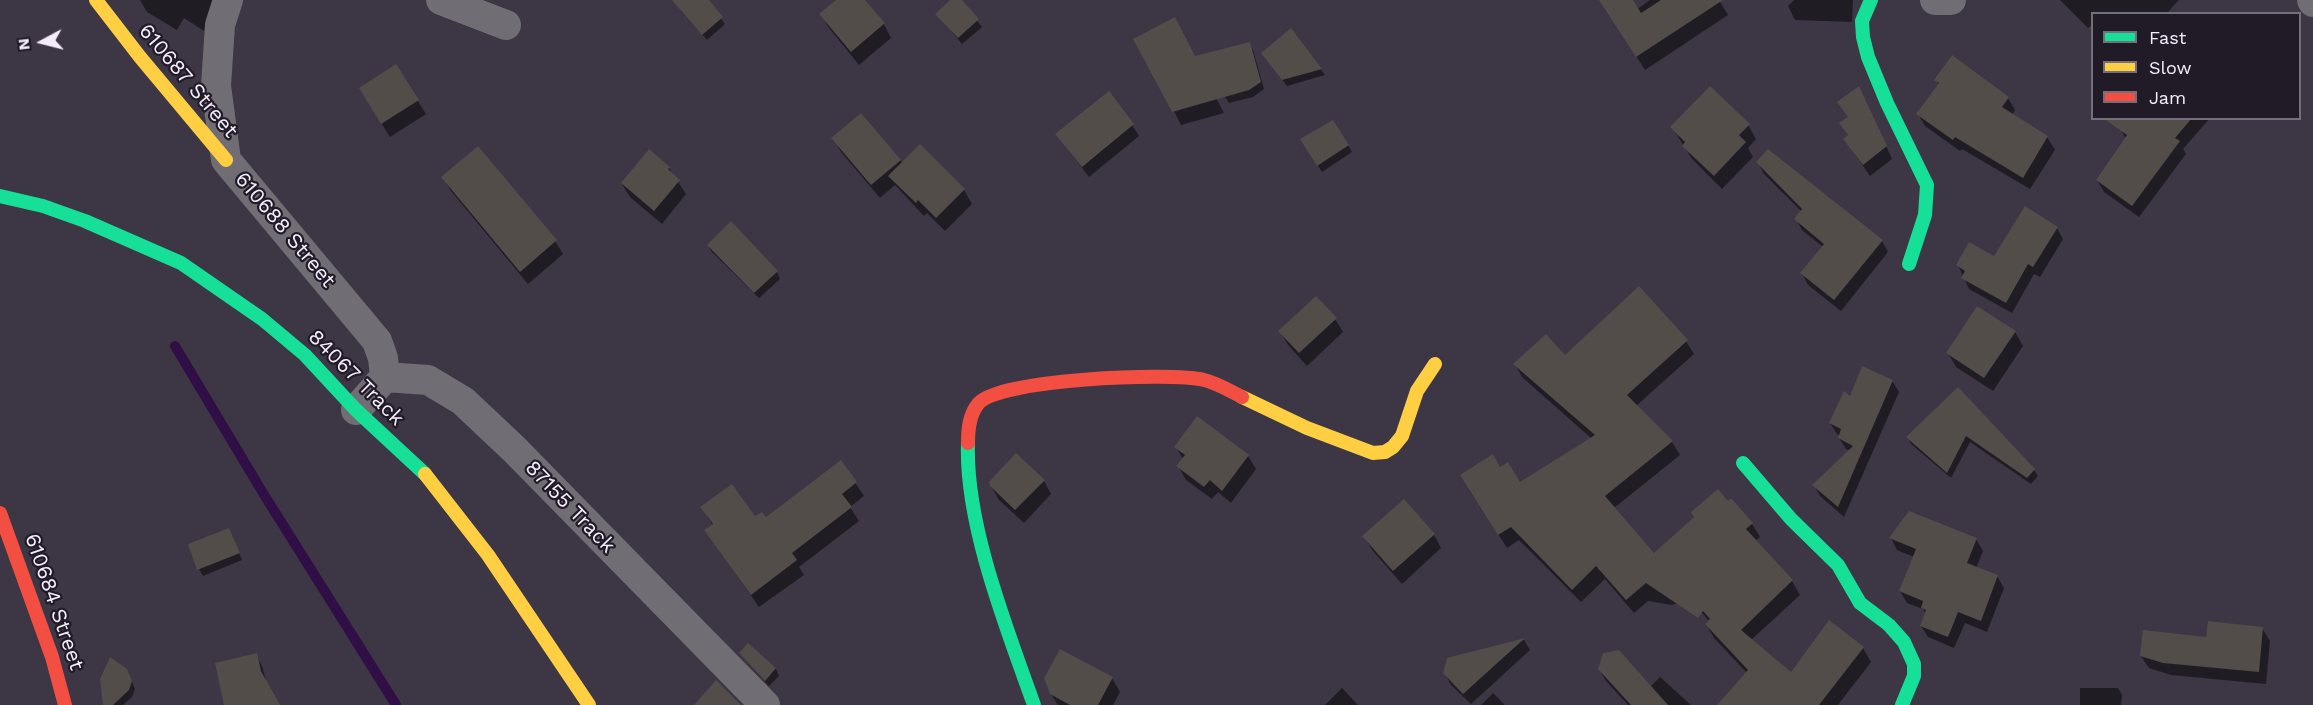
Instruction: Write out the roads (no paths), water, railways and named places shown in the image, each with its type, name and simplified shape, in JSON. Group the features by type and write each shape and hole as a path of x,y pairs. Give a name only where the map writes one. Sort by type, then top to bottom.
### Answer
{"street":[{"name":"610687 Street","path":"96,0 226,159"},
{"name":"610688 Street","path":"228,0 219,25 216,86 226,159 376,341 383,358 385,377"},
{"path":"441,0 506,25"},
{"path":"1871,0 1863,15 1862,24 1870,63 1927,185 1929,201 1927,213 1909,264"},
{"path":"1935,0 1951,0"},
{"name":"84067 Track","path":"0,196 44,207 85,221 181,263 262,319 305,355 356,410 423,472 488,555 589,705"},
{"path":"1034,705 988,566 972,499 965,447 967,431 978,404 990,395 1003,390 1034,386 1098,380 1189,377 1206,380 1307,428 1373,453 1385,452 1393,447 1402,436 1417,391 1436,364"},
{"path":"356,410 385,377"},
{"name":"87155 Track","path":"385,377 428,380 463,401 765,705"},
{"path":"1743,463 1791,519 1838,565 1860,603 1889,625 1904,642 1914,664 1914,676 1902,705"},
{"name":"610684 Street","path":"0,513 52,657 65,705"}],"waterway":[{"path":"175,346 263,493 396,705"}]}
